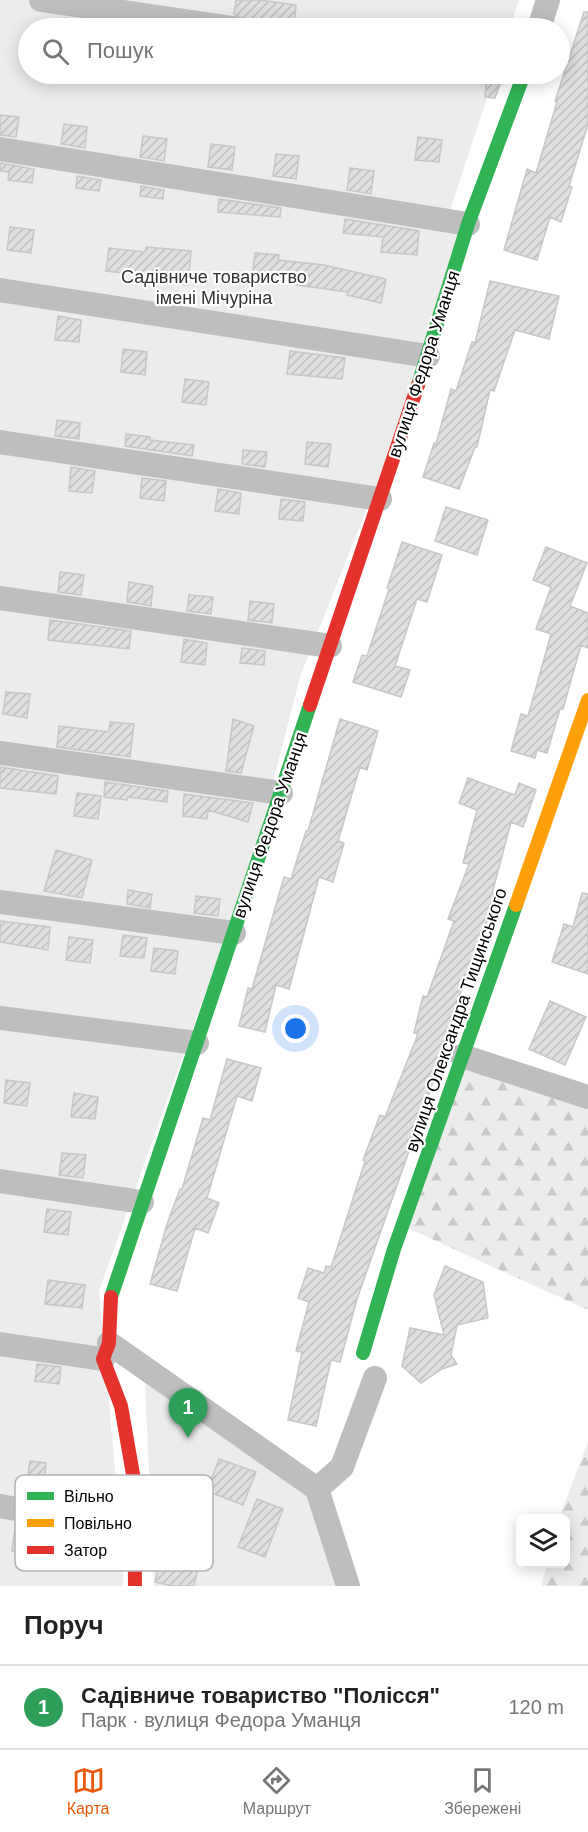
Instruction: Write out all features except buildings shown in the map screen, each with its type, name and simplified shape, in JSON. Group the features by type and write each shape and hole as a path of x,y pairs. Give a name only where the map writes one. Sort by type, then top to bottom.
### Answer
{"street":[{"path":"41,0 164,18"},
{"path":"542,18 548,0"},
{"name":"вулиця Федора Уманця","path":"133,1475 121,1407 106,1351 110,1300 428,356 468,224 520,84"},
{"path":"0,149 468,224"},
{"path":"0,290 428,356"},
{"path":"0,442 380,500"},
{"path":"0,598 330,646"},
{"name":"вулиця Олександра Тищинського","path":"363,1353 394,1249 588,700"},
{"path":"0,753 281,793"},
{"path":"0,902 234,933"},
{"path":"0,1018 197,1043"},
{"path":"462,1056 588,1097"},
{"path":"0,1181 142,1202"},
{"path":"0,1344 106,1351 317,1489 348,1586"},
{"path":"317,1489 342,1467 375,1378"},
{"path":"0,1506 15,1509"}],"green space":[{"name":"Садівниче товариство імені Мічуріна","path":"0,0 519,0 513,18 18,18 18,84 492,84 449,213 460,237 379,478 300,677 254,856 99,1291 115,1475 15,1475 15,1571 123,1571 123,1586 0,1586"},
{"path":"467,1059 588,1100 588,1310 405,1227"},
{"path":"145,1383 311,1493 341,1586 154,1586 153,1571 213,1571 213,1475 149,1475"},
{"path":"588,1442 588,1586 541,1586 546,1568 570,1568 570,1514 561,1514"}],"traffic: fast":[{"path":"418,385 468,224 520,84"},
{"path":"111,1297 310,705"},
{"path":"363,1353 394,1249 516,905"}],"traffic: slow":[{"path":"516,905 588,700"}],"traffic: jam":[{"path":"310,705 418,385"},
{"path":"111,1297 109,1343 103,1359 121,1406 133,1475"},
{"path":"135,1571 135,1586"}],"place":[{"name":"Садівниче товариство \"Полісся\"","path":"188,1438"}]}
